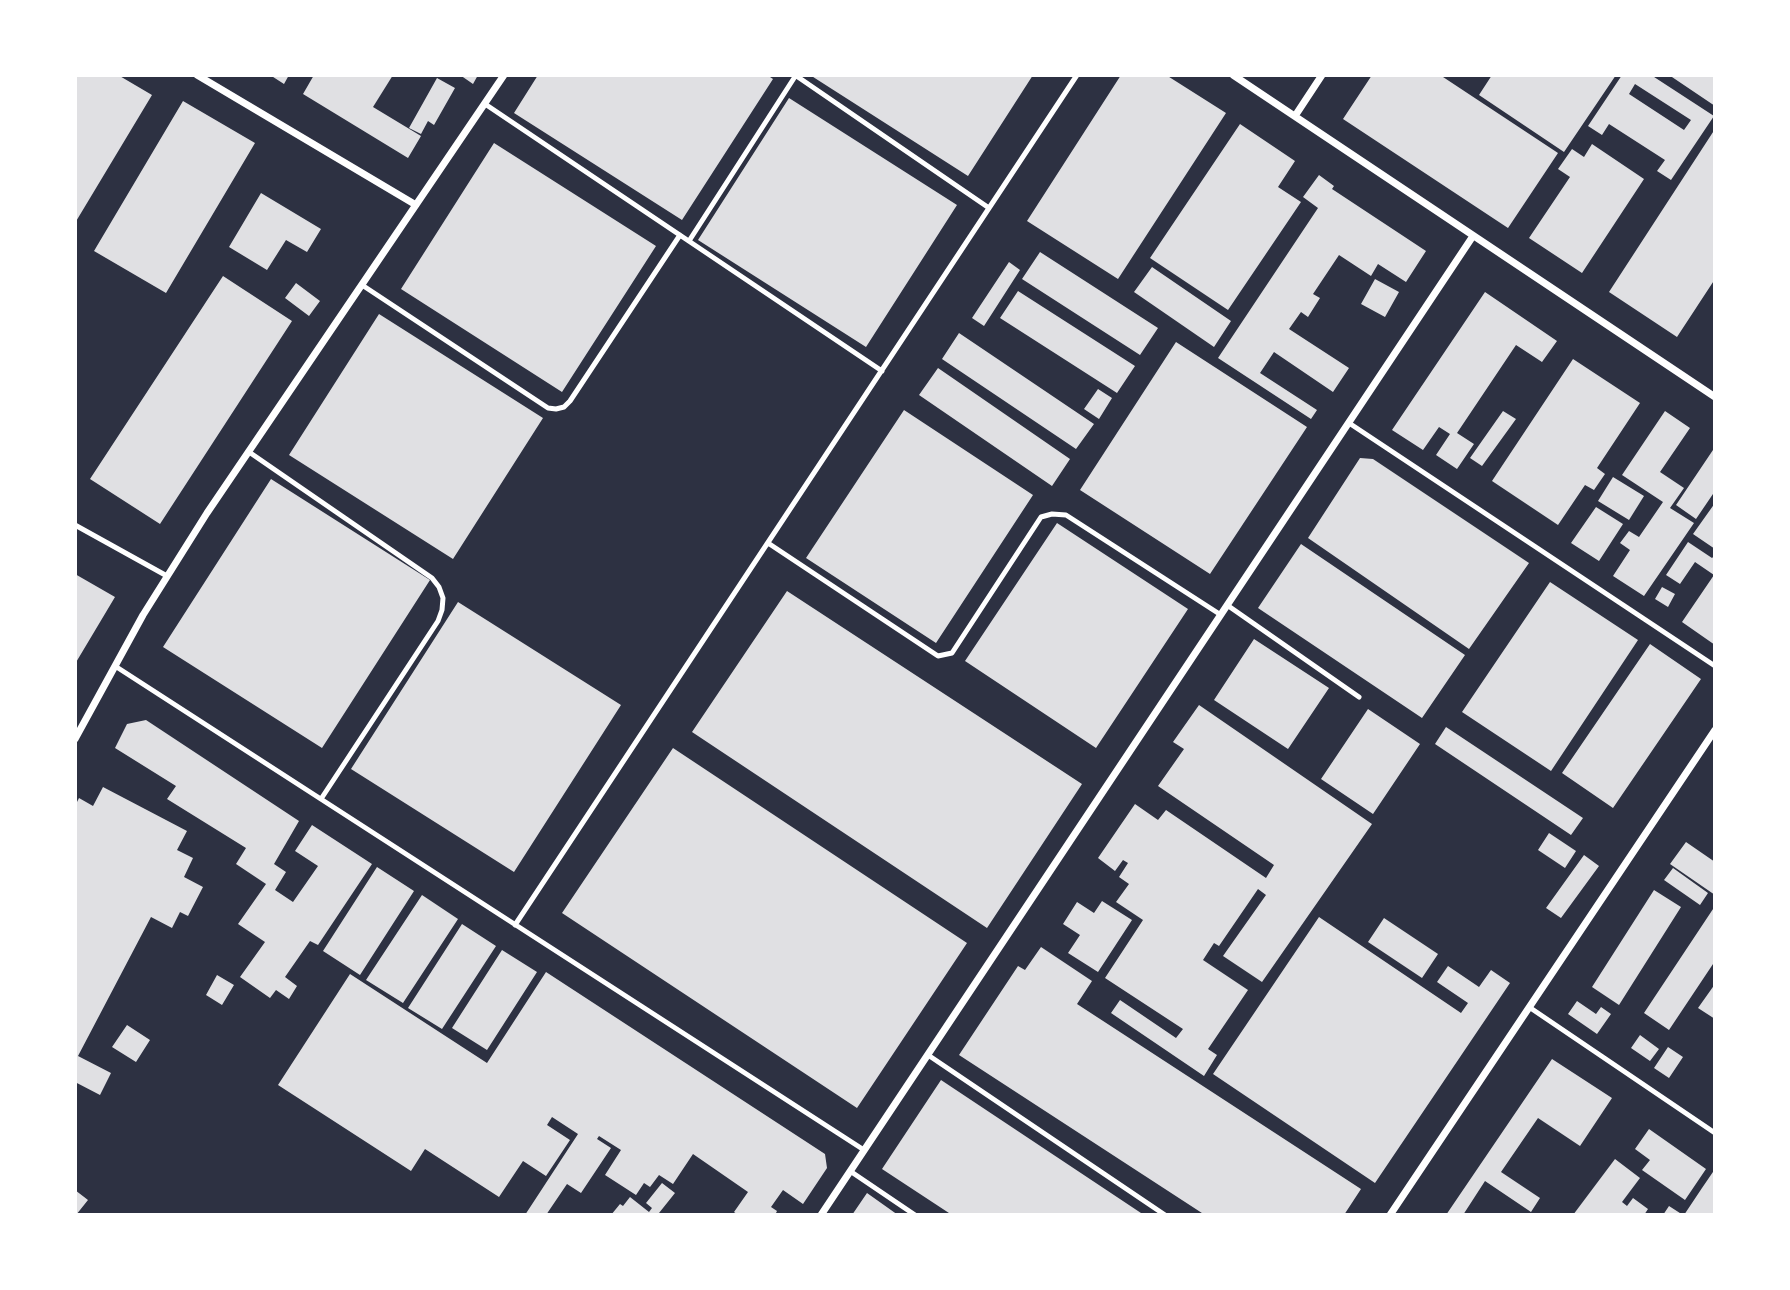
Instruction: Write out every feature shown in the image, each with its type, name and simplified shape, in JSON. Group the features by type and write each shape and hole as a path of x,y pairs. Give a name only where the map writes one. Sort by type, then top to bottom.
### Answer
{"street":[{"path":"197,75 416,205"},
{"path":"75,739 167,576 504,75"},
{"path":"1233,75 1715,397"},
{"path":"1295,116 1322,75"},
{"path":"821,1215 1473,236"},
{"path":"1390,1215 1715,730"}],"lane":[{"path":"515,925 1077,75"},
{"path":"689,241 796,76 989,208"},
{"path":"485,104 881,371"},
{"path":"362,285 548,408 556,409 564,407 570,401 680,235"},
{"path":"1349,423 1715,666"},
{"path":"249,452 432,578 443,598 438,621 321,799"},
{"path":"768,543 937,656 952,653 1041,517 1052,514 1066,515 1221,615"},
{"path":"75,525 167,576"},
{"path":"1227,605 1359,697"},
{"path":"115,666 864,1150"},
{"path":"1530,1007 1715,1133"},
{"path":"928,1055 1165,1215"},
{"path":"850,1171 915,1215"}],"building":[{"path":"75,75 118,75 152,95 75,223"},
{"path":"270,75 289,75 284,84"},
{"path":"314,75 393,75 373,107 421,136 408,158 303,94"},
{"path":"460,75 478,75 473,84"},
{"path":"538,75 767,75 773,79 682,220 514,113"},
{"path":"810,75 1033,75 968,176"},
{"path":"1121,75 1166,75 1226,113 1118,279 1027,221"},
{"path":"1372,75 1440,75 1558,153 1508,228 1343,119"},
{"path":"1492,75 1616,75 1564,152 1479,95"},
{"path":"1622,75 1651,75 1714,116 1671,180 1657,171 1665,160 1609,124 1602,135 1588,126","holes":["1635,84 1691,120 1684,130 1629,94"]},
{"path":"1669,75 1715,75 1715,106"},
{"path":"437,78 455,88 434,125 428,121 421,134 409,128"},
{"path":"789,98 957,205 866,347 698,240"},
{"path":"183,101 255,143 166,293 94,251"},
{"path":"1240,124 1295,161 1278,187 1301,202 1228,310 1150,258"},
{"path":"1715,129 1715,279 1677,337 1609,292"},
{"path":"494,143 656,246 562,392 401,289"},
{"path":"1592,144 1644,179 1582,273 1529,238 1570,177 1558,169 1572,149 1584,157"},
{"path":"1319,175 1334,186 1332,189 1426,251 1406,282 1378,264 1371,276 1339,255 1313,294 1320,298 1308,317 1301,312 1289,329 1349,368 1333,392 1274,352 1260,373 1317,410 1311,419 1218,358 1318,208 1303,197"},
{"path":"261,193 321,229 307,252 286,240 267,270 229,247"},
{"path":"1040,252 1158,328 1140,355 1022,279"},
{"path":"1009,262 1020,270 984,326 972,318"},
{"path":"1152,267 1231,321 1214,347 1134,292"},
{"path":"223,276 292,321 160,524 90,479"},
{"path":"1375,279 1399,292 1385,317 1361,304"},
{"path":"296,283 320,301 309,316 285,298"},
{"path":"1018,291 1135,366 1117,393 1000,318"},
{"path":"1485,292 1557,341 1542,362 1516,345 1457,433 1474,444 1457,469 1436,455 1450,434 1439,427 1423,450 1392,430"},
{"path":"379,314 543,418 453,559 289,455"},
{"path":"959,333 1094,424 1076,449 942,359"},
{"path":"1176,342 1307,427 1210,574 1080,490"},
{"path":"1573,359 1640,403 1597,468 1605,474 1594,490 1585,485 1558,525 1492,481"},
{"path":"938,368 1070,459 1052,486 919,395"},
{"path":"1098,389 1112,398 1099,419 1084,409"},
{"path":"904,410 1033,495 936,643 806,558"},
{"path":"1503,411 1516,419 1482,466 1470,458"},
{"path":"1665,411 1690,428 1660,472 1684,488 1670,508 1694,523 1644,596 1613,576 1630,550 1620,543 1629,531 1639,537 1663,502 1622,475"},
{"path":"1715,447 1715,491 1696,519 1676,505"},
{"path":"1360,458 1373,459 1529,563 1469,649 1308,538"},
{"path":"1613,477 1644,496 1629,520 1598,501"},
{"path":"271,479 430,580 322,748 163,647"},
{"path":"1715,503 1715,549 1693,534"},
{"path":"1596,507 1623,524 1599,561 1571,543"},
{"path":"1057,523 1188,609 1096,748 965,661"},
{"path":"1688,542 1712,558 1715,555 1715,645 1682,622 1714,575 1695,562 1680,584 1666,575"},
{"path":"1301,544 1465,655 1422,718 1258,608"},
{"path":"75,574 115,597 75,664"},
{"path":"1550,582 1638,640 1551,771 1462,712"},
{"path":"1662,587 1675,594 1668,607 1655,599"},
{"path":"787,591 1082,784 987,928 692,732"},
{"path":"458,602 621,705 514,872 351,769"},
{"path":"1254,639 1329,688 1288,749 1214,700"},
{"path":"1650,644 1701,679 1613,808 1562,773"},
{"path":"1199,705 1372,824 1262,982 1223,956 1266,895 1258,889 1219,946 1214,943 1203,960 1248,990 1208,1049 1217,1055 1204,1076 1111,1013 1120,1000 1176,1038 1183,1029 1105,978 1143,920 1116,902 1129,884 1119,877 1128,863 1123,860 1115,871 1098,858 1135,804 1158,820 1166,810 1266,878 1274,865 1158,786 1184,749 1173,742"},
{"path":"1368,709 1420,744 1373,814 1321,779"},
{"path":"146,720 299,821 274,864 286,872 275,890 293,902 318,866 295,851 312,825 372,864 318,945 310,941 285,977 297,986 289,999 276,990 270,998 240,977 265,942 238,924 266,884 236,864 246,848 167,799 176,786 115,748 127,724"},
{"path":"1446,727 1583,818 1571,835 1435,744"},
{"path":"673,748 967,943 857,1108 562,913"},
{"path":"103,787 187,831 177,850 193,858 184,877 203,887 188,916 180,912 172,928 151,917 78,1056 111,1073 100,1095 75,1082 75,806 79,798 93,806"},
{"path":"1549,833 1576,851 1565,868 1538,850"},
{"path":"1686,842 1715,862 1715,895 1670,864"},
{"path":"1584,855 1599,866 1561,918 1546,908"},
{"path":"377,867 414,891 360,975 323,951"},
{"path":"1673,868 1708,893 1700,905 1664,880"},
{"path":"1654,890 1681,907 1619,1005 1592,987"},
{"path":"422,895 458,919 403,1003 366,980"},
{"path":"1102,901 1132,920 1098,972 1068,953 1080,935 1063,924 1077,902 1094,913"},
{"path":"1715,906 1715,961 1669,1030 1644,1013"},
{"path":"1319,917 1461,1013 1468,1003 1437,982 1448,966 1479,987 1491,970 1510,983 1375,1183 1213,1074"},
{"path":"1384,918 1438,954 1422,978 1368,942"},
{"path":"462,924 496,946 442,1029 408,1008"},
{"path":"1041,947 1092,981 1077,1004 1361,1189 1344,1215 1205,1215 959,1055 1018,966 1025,970"},
{"path":"502,950 537,972 487,1050 452,1028"},
{"path":"546,972 825,1154 827,1168 803,1204 783,1190 771,1207 777,1211 775,1215 738,1215 734,1212 748,1192 693,1154 673,1184 659,1175 650,1187 644,1183 636,1195 605,1175 621,1150 599,1136 597,1139 611,1148 581,1193 567,1184 546,1215 525,1215 578,1134 552,1117 547,1125 570,1140 546,1176 523,1161 499,1197 425,1149 411,1171 278,1085 350,974 487,1063"},
{"path":"217,975 234,985 222,1005 206,995"},
{"path":"1715,984 1715,1019 1698,1008"},
{"path":"1577,1001 1596,1014 1601,1007 1611,1014 1597,1034 1568,1014"},
{"path":"127,1025 150,1040 136,1062 112,1047"},
{"path":"1640,1035 1659,1049 1650,1061 1631,1048"},
{"path":"1668,1047 1683,1057 1669,1078 1654,1068"},
{"path":"1552,1059 1612,1098 1580,1146 1538,1118 1501,1172 1540,1198 1531,1212 1485,1181 1463,1215 1446,1215"},
{"path":"941,1080 1144,1215 952,1215 882,1169"},
{"path":"1649,1129 1706,1169 1685,1200 1642,1170 1650,1160 1635,1149"},
{"path":"1615,1159 1640,1178 1622,1202 1627,1206 1633,1198 1648,1209 1644,1215 1573,1215"},
{"path":"1715,1169 1715,1215 1684,1215 1702,1188"},
{"path":"662,1183 675,1193 659,1213 661,1215 611,1215 630,1197 649,1212 652,1208 646,1203"},
{"path":"75,1190 88,1200 76,1215 75,1215"},
{"path":"867,1193 898,1215 852,1215"},
{"path":"1669,1206 1683,1215 1663,1215"}]}
